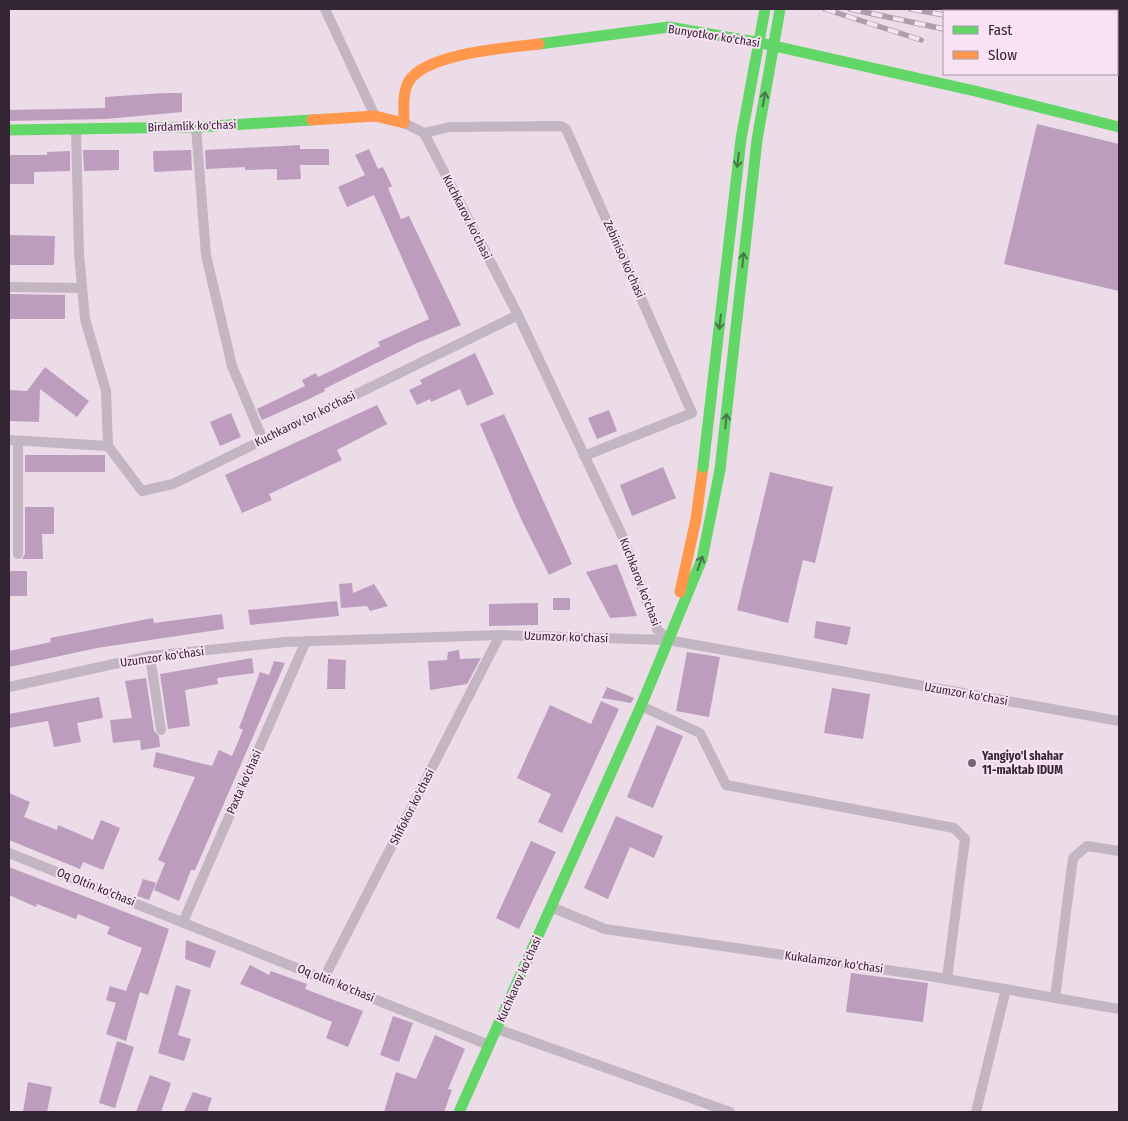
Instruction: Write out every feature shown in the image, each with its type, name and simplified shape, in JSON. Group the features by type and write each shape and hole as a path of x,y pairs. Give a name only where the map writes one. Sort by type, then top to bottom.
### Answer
{"main road":[{"path":"668,640 688,561 703,467 741,140 765,9"},
{"path":"668,640 702,559 720,470 757,140 780,9"},
{"name":"Bunyotkor ko'chasi","path":"404,123 405,93 409,81 431,64 476,52 670,27 770,45 975,91 1119,127"},
{"path":"376,116 404,123"},
{"name":"Birdamlik ko'chasi","path":"9,130 196,127 376,116"},
{"name":"Kuchkarov ko'chasi","path":"460,1112 552,908 668,640"}],"street":[{"path":"325,9 376,116"},
{"path":"404,123 424,133"},
{"name":"Zebiniso ko'chasi","path":"424,133 450,127 561,126 566,129 692,413 584,456"},
{"path":"196,127 206,255 232,366 262,440"},
{"path":"18,554 14,440 108,446 106,390 85,319 79,254 76,130"},
{"name":"Kuchkarov ko'chasi","path":"424,133 518,315 621,533 657,629 668,640"},
{"path":"9,288 82,288"},
{"name":"Kuchkarov tor ko'chasi","path":"108,446 142,491 173,484 518,315"},
{"name":"Uzumzor ko'chasi","path":"9,687 150,656 306,641 500,635 668,640 1119,721"},
{"name":"Shifokor ko'chasi","path":"324,978 500,635"},
{"name":"Paxta ko'chasi","path":"183,922 306,641"},
{"path":"150,656 161,730"},
{"path":"641,706 700,734 726,785 954,828 962,834 965,839 948,979"},
{"path":"1055,998 1073,858 1088,846 1119,851"},
{"name":"Oq Oltin ko'chasi","path":"9,853 183,922"},
{"name":"Kukalamzor ko'chasi","path":"552,908 605,929 948,979 1119,1009"},
{"name":"Oq oltin ko'chasi","path":"183,922 490,1045"},
{"path":"976,1112 1006,989"},
{"path":"497,1029 730,1112"}],"building":[{"path":"182,93 182,112 106,119 9,121 9,110 105,108 105,97"},
{"path":"1037,124 1119,144 1119,291 1004,264"},
{"path":"300,145 300,149 329,149 329,165 300,165 301,179 277,180 277,169 245,170 245,167 206,169 205,150"},
{"path":"369,149 378,169 383,167 392,186 388,188 401,219 409,216 461,325 417,343 324,389 325,391 307,400 262,420 257,409 305,386 302,380 316,373 318,377 337,368 380,346 378,342 429,319 374,195 347,207 338,187 365,175 355,155"},
{"path":"83,150 119,150 119,170 84,171"},
{"path":"191,150 192,170 154,172 153,151"},
{"path":"70,151 70,171 34,172 34,184 9,184 9,155 47,155 47,152"},
{"path":"9,235 55,236 54,265 9,265"},
{"path":"9,294 65,295 65,319 9,319"},
{"path":"475,353 494,394 467,406 460,389 431,402 430,399 417,405 409,390 422,384 420,380"},
{"path":"45,367 89,401 77,417 40,389 39,422 9,421 9,390 27,391"},
{"path":"377,405 387,424 337,450 342,460 269,494 272,500 242,513 225,475"},
{"path":"609,410 617,431 597,439 588,418"},
{"path":"231,413 241,437 220,446 210,422"},
{"path":"504,414 572,564 549,575 521,519 480,424"},
{"path":"25,455 105,455 105,472 25,472"},
{"path":"663,467 676,498 632,516 620,485"},
{"path":"770,472 833,487 815,563 803,560 788,623 737,610"},
{"path":"25,507 54,507 54,534 42,534 43,559 22,559 25,554"},
{"path":"617,564 637,616 610,618 586,572"},
{"path":"9,571 27,571 27,596 9,596"},
{"path":"352,583 353,593 374,584 388,606 370,611 367,606 341,608 339,584"},
{"path":"553,598 570,598 570,610 553,610"},
{"path":"337,601 339,616 250,625 248,610"},
{"path":"538,603 538,625 489,626 489,604"},
{"path":"222,614 224,629 97,648 9,667 9,651 51,642 50,638 153,618 154,623"},
{"path":"816,621 851,627 847,645 814,638"},
{"path":"459,650 460,659 481,658 467,684 430,690 428,661 447,660 448,652"},
{"path":"687,652 720,657 709,717 676,711"},
{"path":"252,658 254,673 217,678 218,684 185,690 190,726 168,729 160,674"},
{"path":"328,659 346,660 345,689 327,689"},
{"path":"274,661 285,663 195,870 191,870 179,901 154,890 165,863 158,860 195,777 153,767 156,752 212,766 219,750 232,756 243,730 239,728 260,672 269,675"},
{"path":"146,678 154,731 159,736 160,747 141,750 140,740 113,743 110,720 132,718 125,681"},
{"path":"607,687 634,698 631,703 602,698"},
{"path":"832,688 870,694 863,739 824,733"},
{"path":"99,697 103,718 77,723 81,742 54,747 48,721 9,728 9,714"},
{"path":"601,701 619,709 562,833 538,822 551,794 517,778 550,705 591,724"},
{"path":"657,725 683,736 653,808 627,797"},
{"path":"9,793 30,802 24,817 57,830 58,825 93,840 101,820 120,828 103,870 83,862 80,869 9,840"},
{"path":"616,816 663,836 654,858 630,847 608,899 584,888"},
{"path":"531,841 556,852 519,929 496,918"},
{"path":"9,867 169,929 148,995 140,992 126,1041 106,1034 116,1003 106,1000 110,986 126,991 142,948 107,934 110,927 78,914 76,919 37,904 36,907 9,895"},
{"path":"143,879 156,883 149,900 137,896"},
{"path":"186,940 216,951 210,968 185,959"},
{"path":"250,965 269,975 271,971 307,984 305,989 363,1011 348,1047 326,1038 332,1022 240,984"},
{"path":"851,973 928,983 923,1022 846,1012"},
{"path":"176,985 191,990 178,1035 191,1039 184,1061 158,1053"},
{"path":"393,1016 413,1023 399,1062 380,1055"},
{"path":"435,1035 465,1049 448,1089 452,1090 444,1112 384,1112 396,1072 416,1079"},
{"path":"117,1041 134,1047 115,1108 99,1103"},
{"path":"150,1075 171,1083 161,1112 136,1112"},
{"path":"28,1082 52,1087 47,1112 23,1112"},
{"path":"193,1092 212,1098 207,1112 184,1112"}],"railway":[{"path":"825,9 921,40"},
{"path":"850,9 943,29"},
{"path":"911,9 943,15"},
{"path":"960,9 966,10"}],"traffic: fast":[{"path":"703,467 741,139 765,9"},
{"path":"720,470 757,140 780,9"},
{"path":"539,44 669,27 761,43 975,91 1119,127"},
{"path":"9,130 196,127 312,120"},
{"path":"459,1112 641,706 702,559 720,470"}],"traffic: slow":[{"path":"312,120 375,116 404,123 405,91 409,81 418,72 432,64 450,58 489,50 539,44"},
{"path":"680,592 696,519 703,467"}],"place":[{"name":"Yangiyo'l shahar 11-maktab IDUM","path":"972,763"}]}
